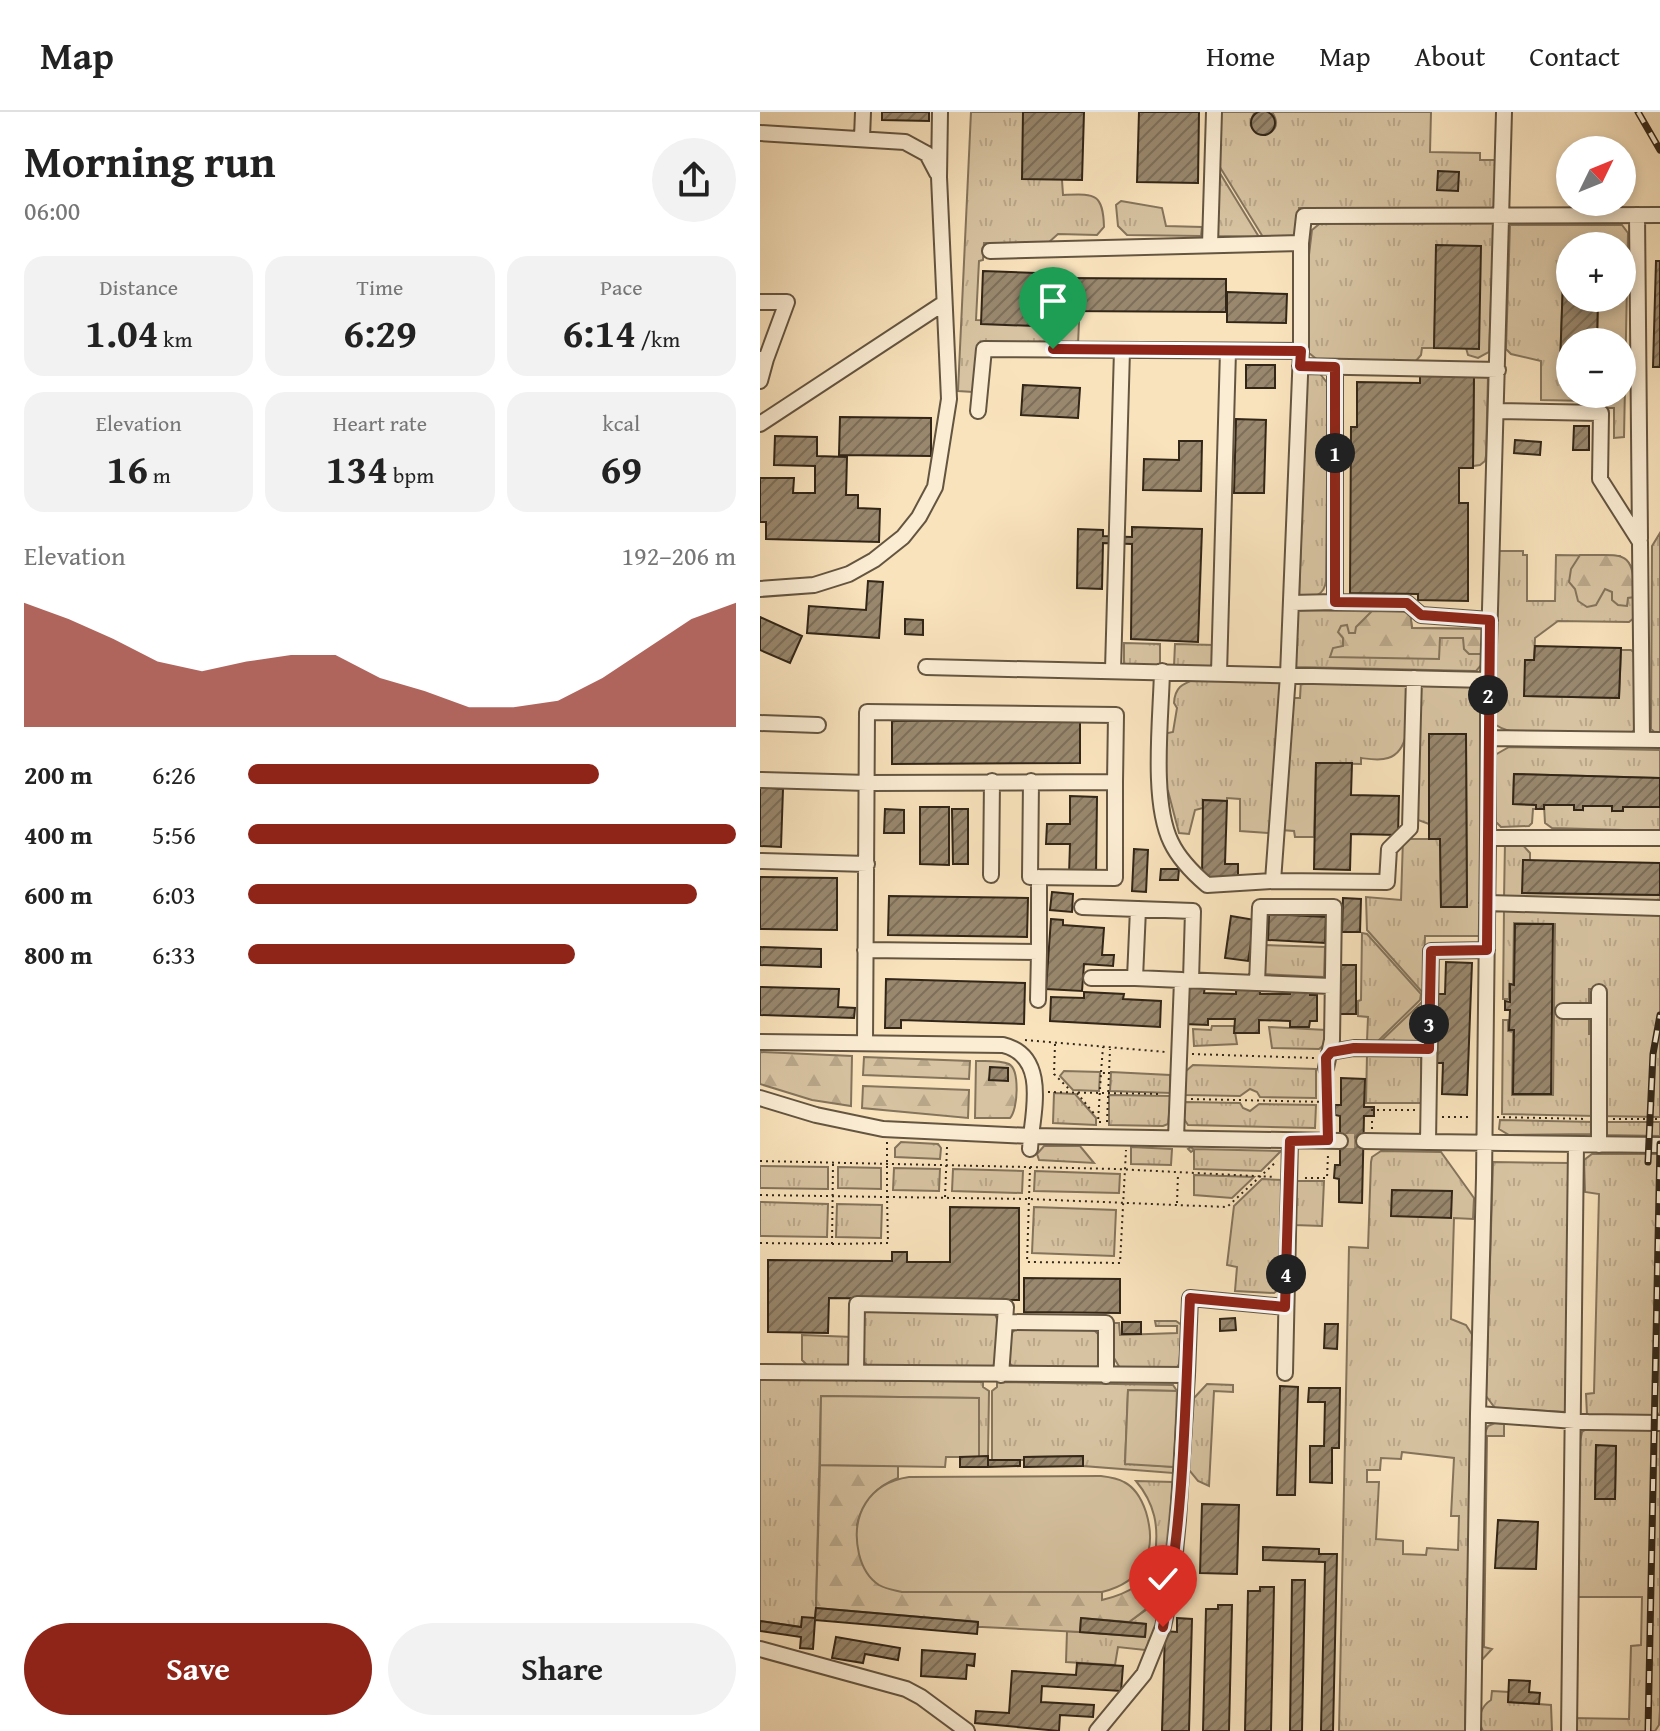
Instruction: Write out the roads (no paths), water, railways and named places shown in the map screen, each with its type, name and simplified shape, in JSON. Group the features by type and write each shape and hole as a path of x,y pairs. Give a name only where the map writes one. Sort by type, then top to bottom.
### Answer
{"street":[{"path":"862,138 863,112"},
{"path":"760,589 814,585 849,574 895,545 925,508 939,474 949,399 939,177 940,112"},
{"path":"1210,245 1214,112"},
{"path":"1473,1731 1485,1145 1488,680 1504,112"},
{"path":"760,133 897,140 913,144 927,154 939,177"},
{"path":"1637,215 1642,740"},
{"path":"1273,881 1288,675 1304,216 1660,215"},
{"path":"990,251 1301,243"},
{"path":"760,302 787,302 763,359 760,381"},
{"path":"760,424 944,303"},
{"path":"978,411 984,349 1228,351 1301,358 1335,367 1498,370"},
{"path":"1113,670 1122,350"},
{"path":"1219,673 1228,351"},
{"path":"1335,367 1335,602"},
{"path":"1497,411 1601,413 1600,479 1640,542"},
{"path":"1291,603 1407,603 1421,615 1490,620"},
{"path":"926,667 1488,680"},
{"path":"1162,671 1160,795 1171,842 1207,885 1273,881 1387,882 1389,849 1410,828 1414,678"},
{"path":"865,1043 867,712 1116,715 1115,878 1030,877 1031,781"},
{"path":"760,723 818,725"},
{"path":"1488,738 1660,740"},
{"path":"760,780 1115,782"},
{"path":"991,875 992,781"},
{"path":"1488,838 1660,838"},
{"path":"760,861 867,864"},
{"path":"1038,1000 1039,877"},
{"path":"1487,903 1660,908"},
{"path":"1082,907 1193,911 1179,1053 1176,1138"},
{"path":"1257,983 1260,907 1334,907 1328,1059 1354,1048 1429,1049"},
{"path":"1135,978 1138,909"},
{"path":"865,950 1039,952"},
{"path":"1428,1142 1431,951 1487,950"},
{"path":"1091,978 1331,986"},
{"path":"1599,992 1599,1145"},
{"path":"1563,1011 1599,1011"},
{"path":"760,1042 1010,1047 1025,1057 1034,1077 1031,1143"},
{"path":"760,1098 816,1115 887,1129 1031,1143 1176,1138 1290,1145 1332,1137"},
{"path":"1368,1142 1660,1145"},
{"path":"1285,1373 1290,1145"},
{"path":"1569,1731 1576,1145"},
{"path":"1097,1731 1144,1674 1163,1627 1172,1584 1178,1520 1190,1298 1285,1307"},
{"path":"856,1373 857,1304 1006,1307 1001,1375"},
{"path":"1005,1322 1106,1323 1106,1376"},
{"path":"760,1372 1187,1375"},
{"path":"1478,1414 1660,1423"},
{"path":"760,1649 906,1689 967,1731"}],"tunnel":[{"path":"1340,1141 1364,1141"}],"railway":[{"path":"1638,112 1660,150"},
{"path":"1648,1162 1653,1054 1660,1015"},
{"path":"1648,1731 1660,1144"}]}
